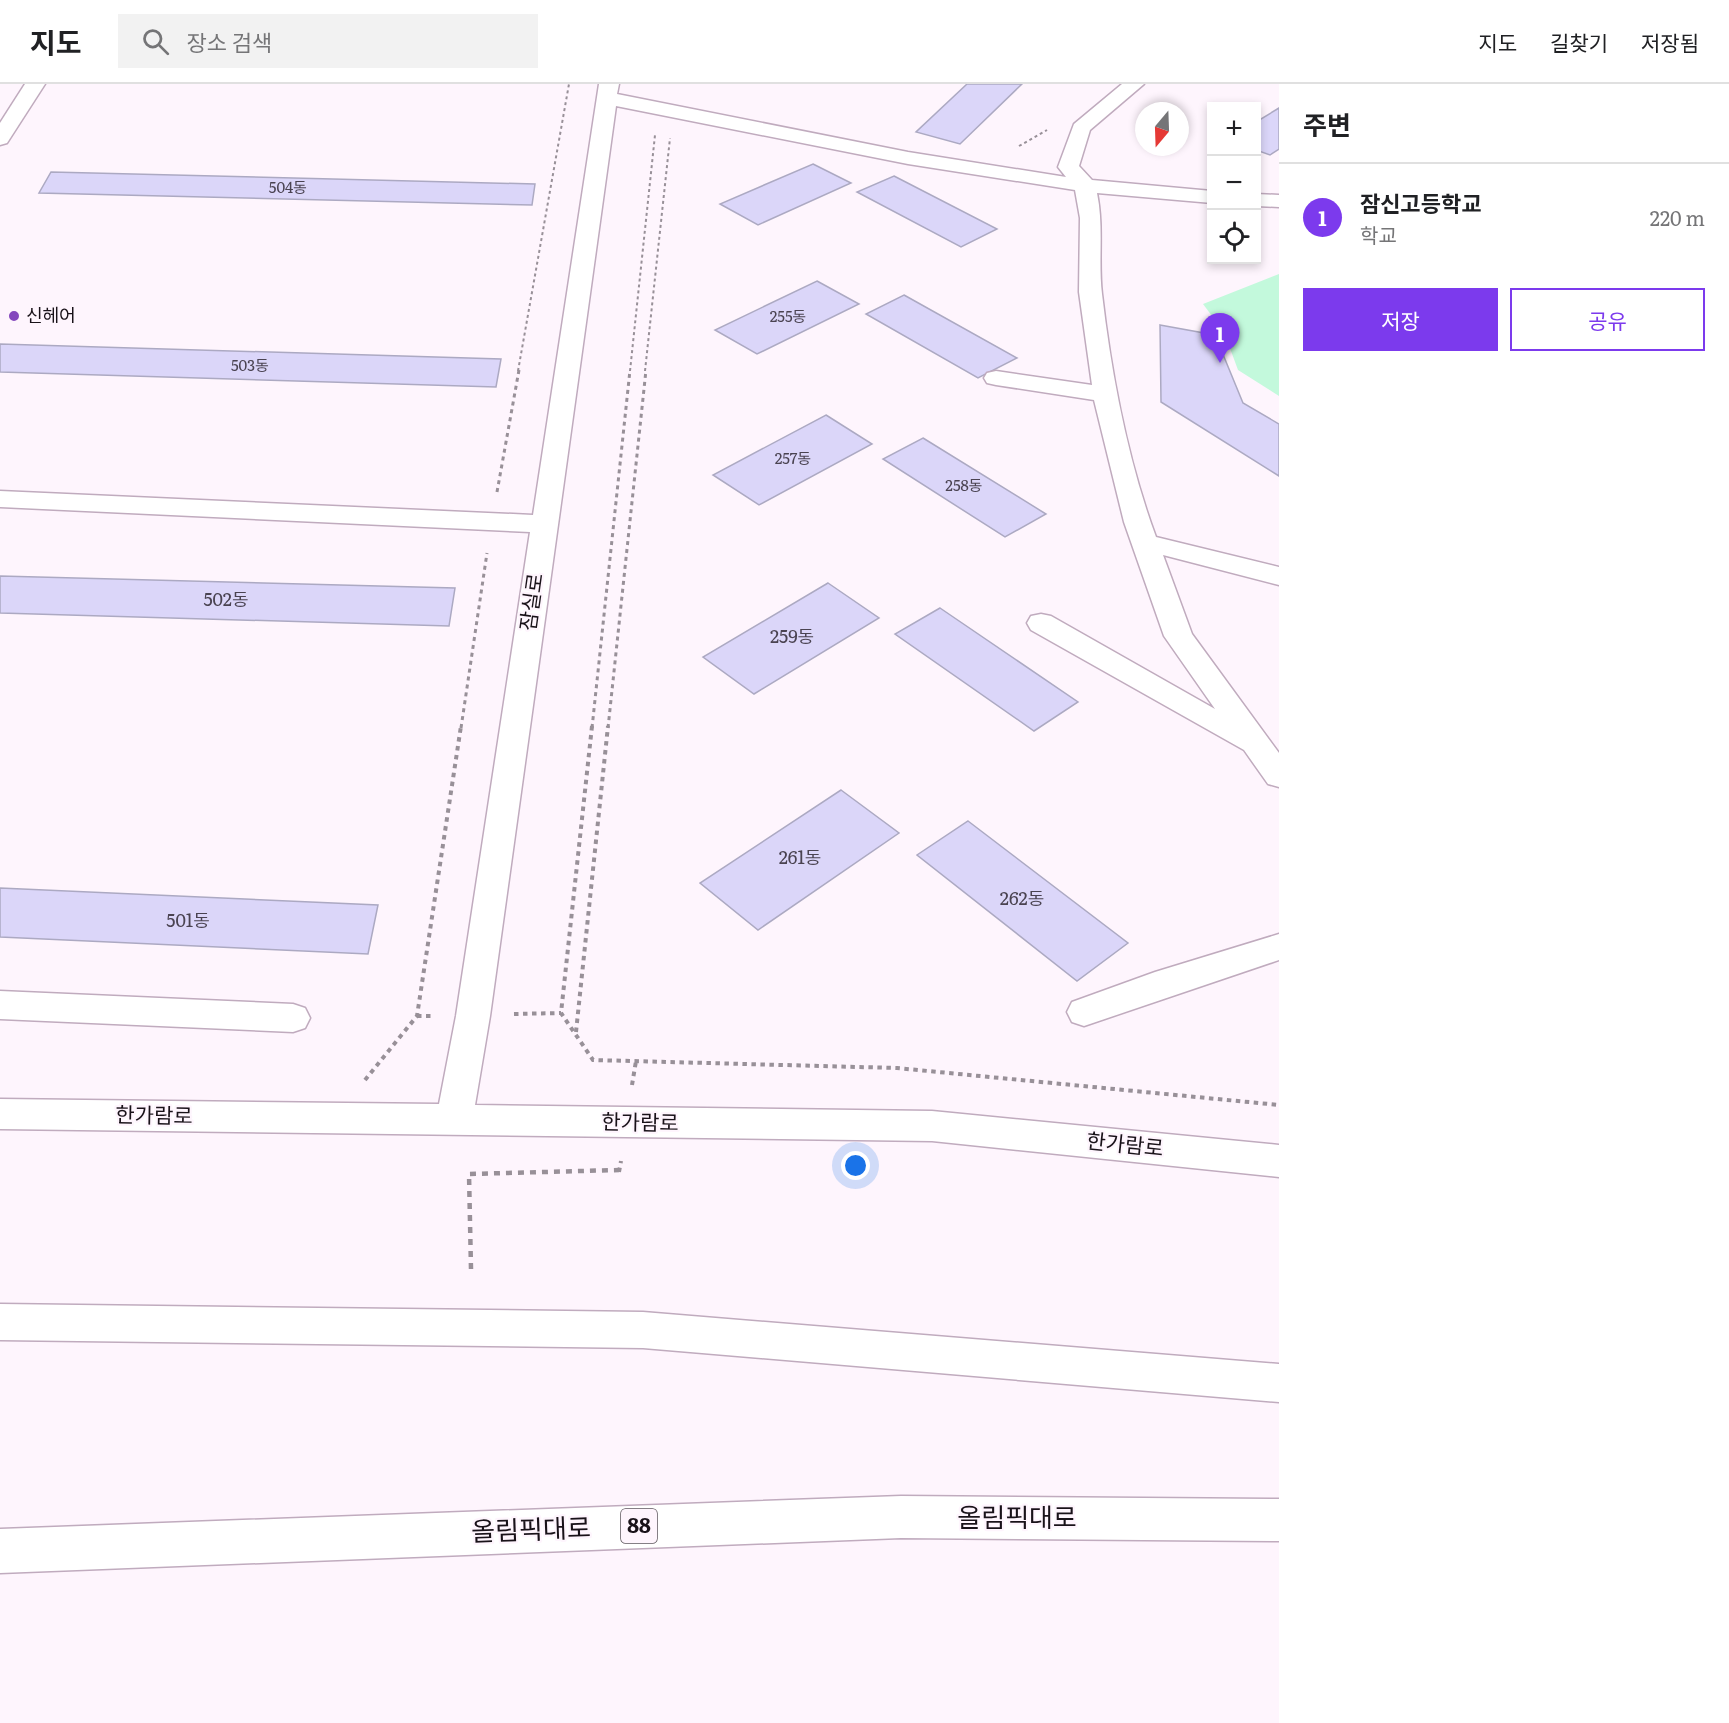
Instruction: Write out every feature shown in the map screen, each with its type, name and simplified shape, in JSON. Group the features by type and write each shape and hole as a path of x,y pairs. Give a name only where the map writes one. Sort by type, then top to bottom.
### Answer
{"main road":[{"path":"0,139 34,84"},
{"path":"1134,84 1081,128 1068,167 1085,186 1091,218 1090,292 1106,395 1144,542 1178,636 1279,776"},
{"path":"608,91 665,110 972,168 1118,191 1207,197"},
{"name":"잠실로","path":"454,1121 473,1016 608,91"},
{"path":"1261,200 1279,201"},
{"path":"996,378 1106,395"},
{"path":"0,499 543,524"},
{"path":"1144,542 1279,576"},
{"path":"1041,623 1258,747"},
{"path":"1084,1012 1167,982 1279,947"},
{"path":"0,1005 292,1018"},
{"name":"한가람로","path":"0,1114 932,1126 1279,1161"},
{"path":"0,1322 643,1330 1279,1383"},
{"name":"올림픽대로","path":"0,1551 901,1517 1279,1520"}],"path":[{"path":"576,1034 665,110"},
{"path":"665,110 561,1013 593,1060 897,1068 1279,1105"},
{"path":"364,1081 417,1017"},
{"path":"471,1269 469,1174 619,1172"}],"green space":[{"path":"1279,274 1279,396 1238,370 1224,332 1203,304"}],"building":[{"path":"967,84 1022,84 960,144 916,132"},
{"path":"1279,108 1279,149 1270,155 1261,152 1261,119"},
{"path":"813,164 851,183 758,225 720,204"},
{"path":"51,172 535,184 532,205 39,193"},
{"path":"894,176 997,229 961,247 857,192"},
{"path":"817,281 859,304 757,354 715,330"},
{"path":"904,295 1017,358 978,378 866,314"},
{"path":"1160,325 1215,335 1243,403 1279,424 1279,476 1161,402"},
{"path":"0,344 501,359 496,387 0,372"},
{"path":"826,415 872,444 759,505 713,475"},
{"path":"923,438 1046,514 1005,537 883,459"},
{"path":"0,576 455,588 449,626 0,613"},
{"path":"828,583 879,618 754,694 703,657"},
{"path":"940,608 1078,702 1034,731 895,634"},
{"path":"841,790 899,833 758,930 700,883"},
{"path":"968,821 1128,943 1077,981 917,855"},
{"path":"0,888 378,905 368,954 0,937"}],"place":[{"name":"신헤어","path":"14,316"},
{"name":"잠신고등학교","path":"1220,363"}]}
